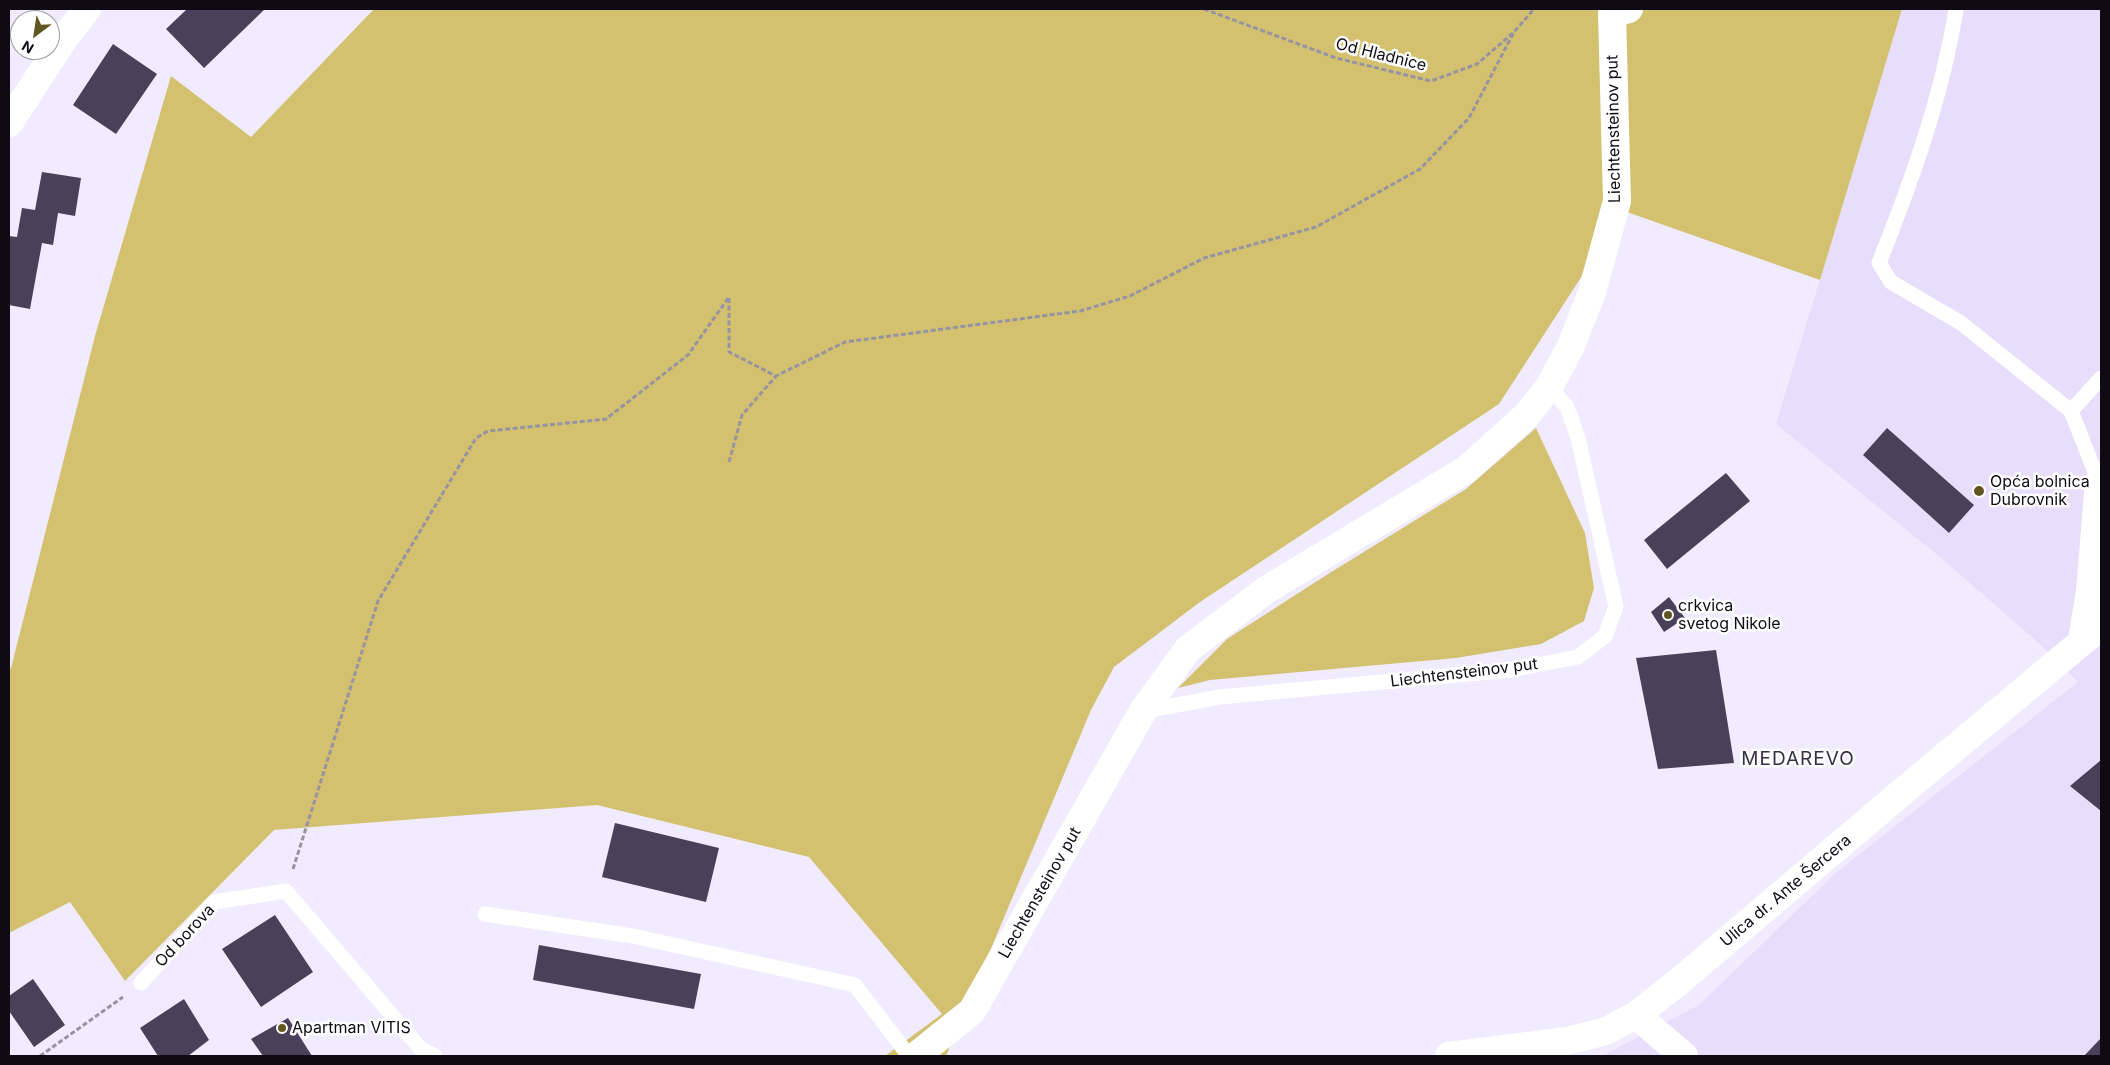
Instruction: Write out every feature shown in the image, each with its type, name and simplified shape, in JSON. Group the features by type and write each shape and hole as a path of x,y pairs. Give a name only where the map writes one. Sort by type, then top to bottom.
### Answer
{"street":[{"path":"9,123 65,37 87,9"},
{"name":"Liechtensteinov put","path":"916,1056 972,1011 1143,711 1188,649 1266,590 1467,469 1526,416 1548,387 1571,346 1592,292 1618,201 1617,10"},
{"name":"Ulica dr. Ante Šercera","path":"1450,1056 1487,1054 1567,1041 1606,1031 1636,1015 1676,984 2092,633 2090,591 2100,480"},
{"path":"1636,1015 1684,1056"}],"lane":[{"path":"1956,9 1934,112 1906,195 1879,263 1891,282 1961,323 2071,411 2100,480"},
{"path":"2071,411 2101,378"},
{"name":"Liechtensteinov put","path":"1143,711 1220,697 1511,670 1578,657 1606,636 1616,607 1578,438 1567,407 1548,387"},
{"path":"286,891 420,1048 435,1056"},
{"name":"Od borova","path":"141,983 214,902 286,891"},
{"path":"485,914 633,936 854,985 909,1056"}],"path":[{"name":"Od Hladnice","path":"1204,9 1336,58 1431,81 1477,64 1514,32 1534,9"},
{"path":"729,462 742,415 776,376 845,342 1080,311 1130,296 1204,258 1316,227 1420,169 1469,118 1514,32"},
{"path":"286,891 378,602 476,438 488,431 606,419 688,355 729,297 729,352 776,376"},
{"path":"40,1056 141,983"}],"shaded area":[{"path":"374,9 1902,9 1820,280 1624,211 1499,404 1200,602 1114,667 1091,710 946,1056 885,1056 942,1014 809,857 597,805 274,830 125,981 70,902 9,933 9,669 11,668 95,336 171,76 251,137"},
{"name":"Opća bolnica Dubrovnik","path":"1902,9 2101,9 2101,1056 1602,1056 1699,1005 1837,872 2078,682 2040,644 1940,557 1776,424"},
{"path":"1536,428 1585,533 1594,588 1584,621 1541,644 1456,658 1210,680 1178,688 1227,639 1466,489"}],"building":[{"path":"187,9 265,9 204,68 166,29"},
{"path":"113,44 157,74 116,134 73,105"},
{"path":"42,172 81,178 75,216 58,213 53,245 42,243 30,309 9,305 9,236 17,237 22,208 35,210"},
{"path":"1887,428 1974,505 1949,533 1863,455"},
{"path":"1726,473 1750,501 1667,569 1644,540"},
{"name":"crkvica svetog Nikole","path":"1669,597 1685,618 1664,632 1651,612"},
{"path":"1716,650 1734,763 1658,769 1636,658"},
{"path":"2101,760 2101,811 2070,786"},
{"path":"615,823 719,848 706,902 602,877"},
{"path":"275,915 313,972 261,1007 222,949"},
{"path":"539,945 701,974 694,1009 533,980"},
{"path":"33,979 65,1025 34,1047 9,1011 9,996"},
{"path":"184,999 209,1040 188,1056 158,1056 140,1028"},
{"name":"Apartman VITIS","path":"288,1018 312,1056 263,1056 251,1039"},
{"path":"2101,1038 2101,1056 2084,1056"}],"place":[{"name":"Opća bolnica Dubrovnik","path":"1979,491"},
{"name":"crkvica svetog Nikole","path":"1668,615"},
{"name":"Apartman VITIS","path":"282,1028"}],"district":[{"name":"MEDAREVO","path":"1798,759"}]}
